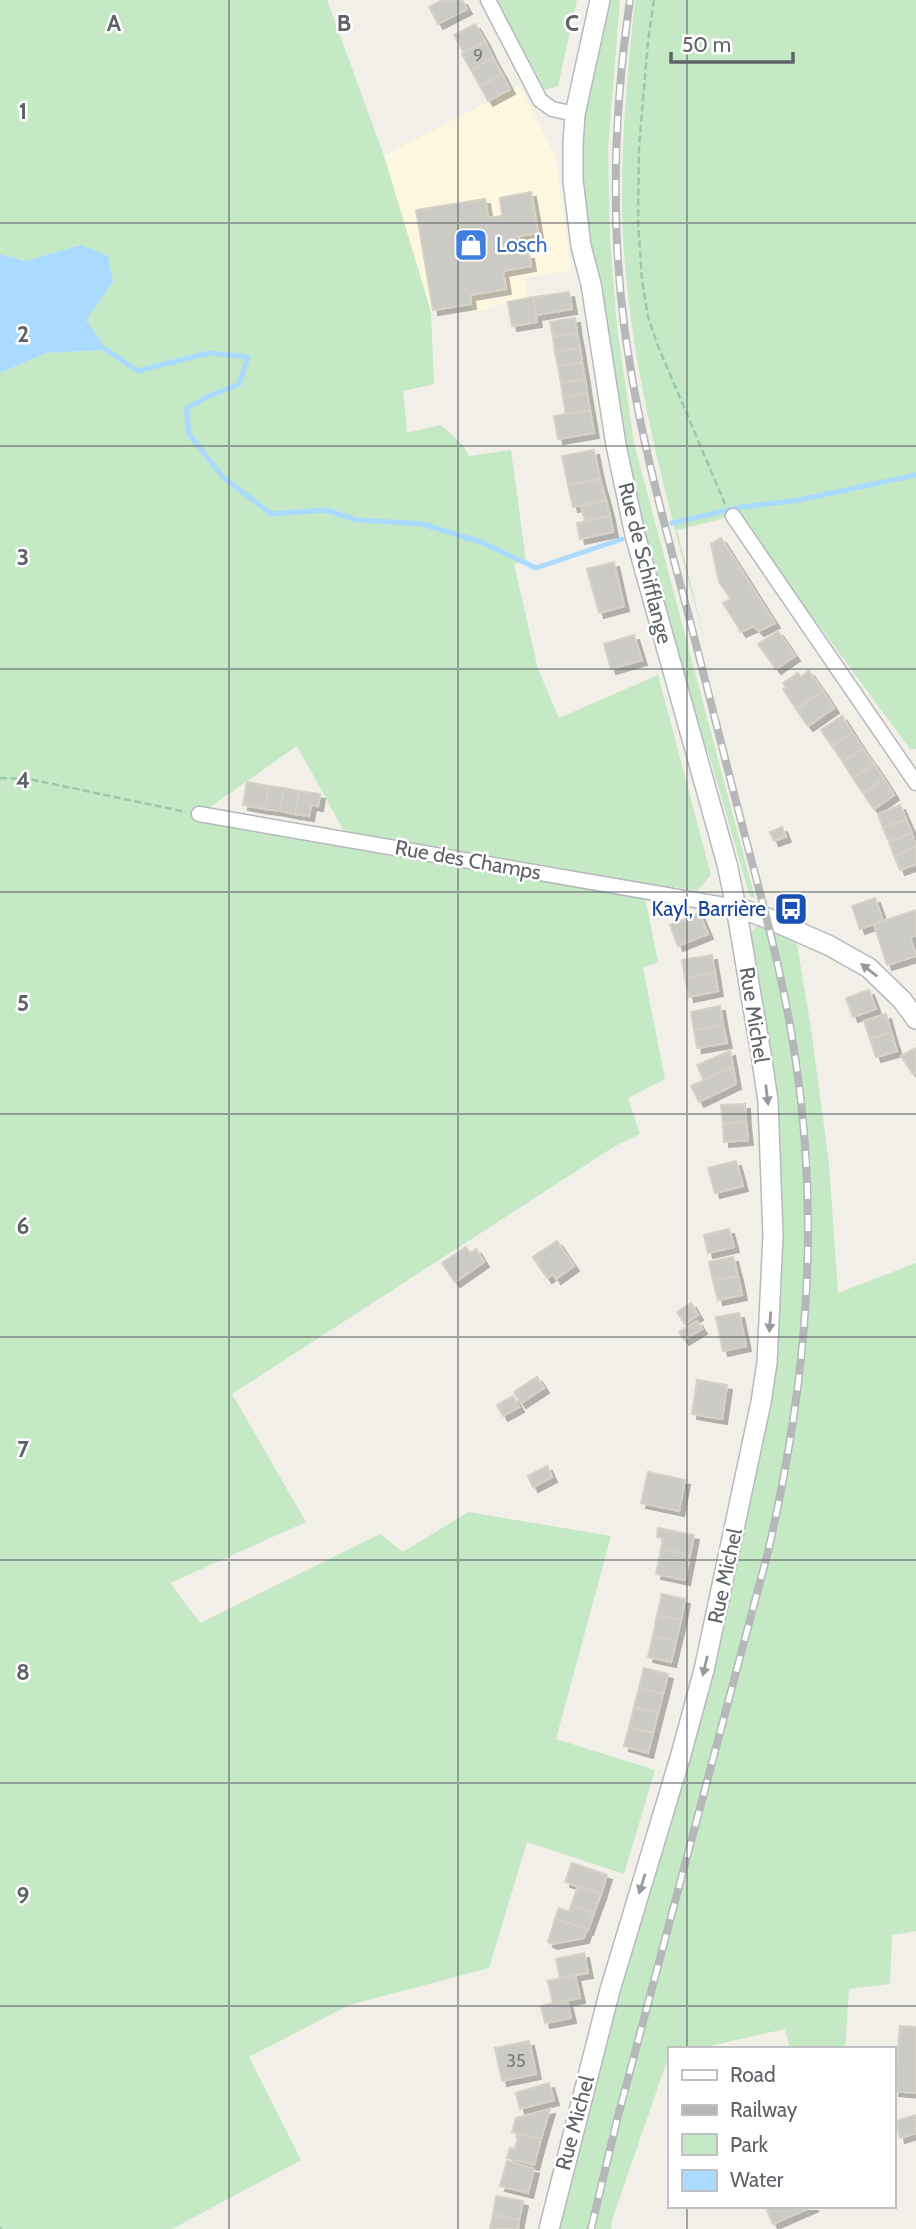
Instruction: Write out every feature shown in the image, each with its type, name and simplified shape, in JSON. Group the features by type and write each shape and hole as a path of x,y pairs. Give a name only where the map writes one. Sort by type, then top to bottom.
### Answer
{"main road":[{"name":"Rue de Schifflange","path":"600,0 575,114 573,180 581,246 591,284 619,458 635,535 710,803 736,907"},
{"path":"736,907 830,946 869,968 902,1000 916,1019"},
{"name":"Rue Michel","path":"549,2229 610,1990 681,1758 704,1670 751,1454 767,1363 773,1235 768,1101 736,907"}],"street":[{"path":"488,0 540,100 552,109 575,114"},
{"path":"729,510 916,783"},
{"name":"Rue des Champs","path":"199,814 736,907"}],"path":[{"path":"654,0 639,148 638,221 642,280 648,317 658,346 729,510"},
{"path":"0,778 29,779 199,814"}],"shaded area":[{"path":"520,85 556,158 571,270 525,278 528,299 508,302 472,314 471,304 431,312 384,156"}],"green space":[{"path":"0,0 327,0 384,156 431,312 434,384 403,391 407,433 441,425 463,445 469,456 511,450 526,561 514,564 538,669 559,718 658,675 711,875 697,891 675,887 645,897 658,962 643,968 665,1079 628,1098 640,1134 615,1146 232,1394 306,1522 170,1583 200,1623 380,1534 403,1552 468,1512 611,1536 556,1739 655,1770 624,1874 527,1842 489,1968 349,2005 249,2057 301,2160 172,2229 0,2229 0,373 46,353 107,350 86,320 81,245 25,261 0,254","holes":["297,746 349,840 200,814"]},
{"path":"497,0 577,0 558,86 545,90"},
{"path":"600,0 620,0 608,150 610,239 617,327 634,443 755,898 750,897 708,751 695,752 635,535 573,180"},
{"path":"635,0 916,0 916,749 910,749 809,612 798,611 733,516 677,530 708,652 655,447 634,343 627,291 622,178"},
{"path":"758,925 778,932 797,944 829,1164 838,1293 916,1263 916,1931 892,1935 890,1984 849,1989 845,2047 790,2047 785,2029 706,2047 668,2047 668,2058 611,2229 558,2229 770,1389 778,1113 751,932"}],"water":[{"path":"81,245 108,256 113,282 86,320 107,350 46,353 0,373 0,254 25,261"}],"building":[{"path":"442,0 462,0 467,9 438,24 429,7"},
{"path":"475,24 485,41 464,53 454,35"},
{"path":"485,41 493,58 471,70 462,54"},
{"path":"493,58 502,74 480,86 471,70"},
{"path":"502,74 510,89 488,101 480,86"},
{"name":"Losch","path":"531,192 538,233 518,236 522,255 529,254 531,266 503,271 506,289 470,295 471,304 433,310 416,210 485,199 488,218 502,216 500,198"},
{"path":"569,292 572,309 536,315 533,297"},
{"path":"533,297 537,322 512,326 508,302"},
{"path":"575,318 577,333 553,337 550,322"},
{"path":"577,333 580,348 555,352 553,337"},
{"path":"580,348 582,362 558,366 555,352"},
{"path":"582,362 585,379 561,383 558,366"},
{"path":"585,379 587,393 563,397 561,383"},
{"path":"587,393 590,410 566,414 563,397"},
{"path":"590,410 594,433 558,439 554,416"},
{"path":"594,450 600,479 568,485 562,456"},
{"path":"600,479 606,500 573,507 568,485"},
{"path":"606,500 610,516 585,521 581,506"},
{"path":"610,516 613,532 580,539 577,523"},
{"path":"721,538 775,623 759,631 754,626 741,632 723,603 731,599 719,582 711,544"},
{"path":"614,562 624,606 599,613 587,569"},
{"path":"778,631 795,656 776,669 758,644"},
{"path":"634,635 642,660 611,669 604,644"},
{"path":"809,671 823,691 796,709 783,689 786,687 783,683 798,673 801,677"},
{"path":"823,691 834,708 808,726 796,709"},
{"path":"842,716 852,732 832,746 821,730"},
{"path":"852,732 863,749 843,762 832,746"},
{"path":"863,749 874,764 853,778 843,762"},
{"path":"874,764 884,779 863,793 853,778"},
{"path":"884,779 894,795 874,809 863,793"},
{"path":"247,782 269,786 265,809 243,805"},
{"path":"269,786 284,788 280,811 265,809"},
{"path":"284,788 299,791 295,814 280,811"},
{"path":"299,791 320,794 318,806 311,805 309,816 295,814"},
{"path":"900,805 906,819 883,828 878,814"},
{"path":"906,819 912,833 889,842 883,828"},
{"path":"782,827 786,837 774,841 770,832"},
{"path":"912,833 916,847 894,856 889,842"},
{"path":"916,847 916,864 900,870 894,856"},
{"path":"875,898 883,921 860,929 852,906"},
{"path":"916,910 916,935 910,937 916,956 887,965 874,924"},
{"path":"699,913 708,934 678,946 670,925"},
{"path":"712,955 715,973 685,978 682,960"},
{"path":"715,973 718,991 689,997 685,978"},
{"path":"869,990 876,1009 853,1017 846,998"},
{"path":"720,1006 723,1025 694,1030 691,1012"},
{"path":"886,1014 891,1032 870,1039 864,1021"},
{"path":"723,1025 727,1043 697,1048 694,1030"},
{"path":"891,1032 897,1051 876,1057 870,1039"},
{"path":"916,1048 916,1073 913,1074 901,1056"},
{"path":"730,1051 733,1067 704,1081 697,1065"},
{"path":"733,1067 736,1084 699,1102 691,1086"},
{"path":"745,1104 746,1122 723,1124 721,1105"},
{"path":"746,1122 748,1140 724,1142 723,1124"},
{"path":"736,1161 743,1186 715,1193 708,1168"},
{"path":"729,1229 734,1247 708,1253 704,1235"},
{"path":"557,1241 574,1266 556,1279 553,1274 547,1278 533,1257"},
{"path":"466,1247 470,1253 476,1249 484,1262 455,1282 442,1263"},
{"path":"733,1257 738,1276 713,1281 709,1262"},
{"path":"738,1276 742,1295 718,1300 713,1281"},
{"path":"691,1303 698,1315 685,1324 677,1312"},
{"path":"739,1313 746,1346 723,1351 716,1317"},
{"path":"697,1321 702,1329 684,1340 679,1332"},
{"path":"537,1377 544,1388 521,1403 514,1392"},
{"path":"697,1380 727,1385 722,1419 692,1414"},
{"path":"513,1396 519,1407 503,1416 497,1405"},
{"path":"547,1466 552,1477 533,1487 528,1476"},
{"path":"648,1472 685,1480 679,1511 641,1503"},
{"path":"658,1528 694,1535 690,1555 661,1549 663,1538 657,1537"},
{"path":"661,1549 690,1555 685,1580 656,1574"},
{"path":"662,1594 685,1599 681,1620 657,1615"},
{"path":"657,1615 681,1620 676,1641 653,1636"},
{"path":"653,1636 676,1641 671,1662 648,1657"},
{"path":"644,1668 668,1674 663,1694 639,1688"},
{"path":"639,1688 663,1694 658,1713 634,1707"},
{"path":"634,1707 658,1713 653,1733 629,1727"},
{"path":"629,1727 653,1733 648,1753 624,1746"},
{"path":"572,1863 607,1875 601,1894 565,1882"},
{"path":"578,1886 601,1894 594,1913 571,1906"},
{"path":"571,1906 594,1913 588,1930 555,1919 559,1908 569,1912"},
{"path":"555,1919 587,1929 584,1938 552,1944 548,1942"},
{"path":"584,1953 588,1973 560,1978 556,1959"},
{"path":"575,1975 580,1998 553,2003 548,1981"},
{"path":"567,2000 571,2018 545,2023 541,2006"},
{"path":"900,2026 916,2027 916,2093 895,2091"},
{"path":"529,2041 536,2074 502,2081 495,2048"},
{"path":"549,2083 554,2100 520,2109 516,2093"},
{"path":"550,2109 541,2139 512,2132 516,2118"},
{"path":"916,2115 916,2133 900,2138 896,2121"},
{"path":"519,2134 541,2139 534,2165 507,2158 510,2148 515,2149"},
{"path":"507,2161 534,2169 528,2193 500,2186"},
{"path":"496,2196 523,2201 519,2220 493,2215"},
{"path":"766,2208 809,2208 773,2224"},
{"path":"493,2215 519,2220 518,2229 490,2229"}],"waterway":[{"path":"107,350 137,371 209,353 248,357 239,384 186,409 189,434 223,477 271,514 326,510 357,520 422,524 481,542 536,568 622,539"},
{"path":"672,523 741,507 799,500 916,475"}],"railway":[{"path":"591,2229 617,2120 768,1552 792,1428 800,1367 808,1243 803,1119 795,1056 776,955 652,476 630,368 620,290 616,207 617,124 630,0"}],"place":[{"name":"Losch","path":"471,245"},
{"name":"Kayl, Barrière","path":"791,909"}]}
